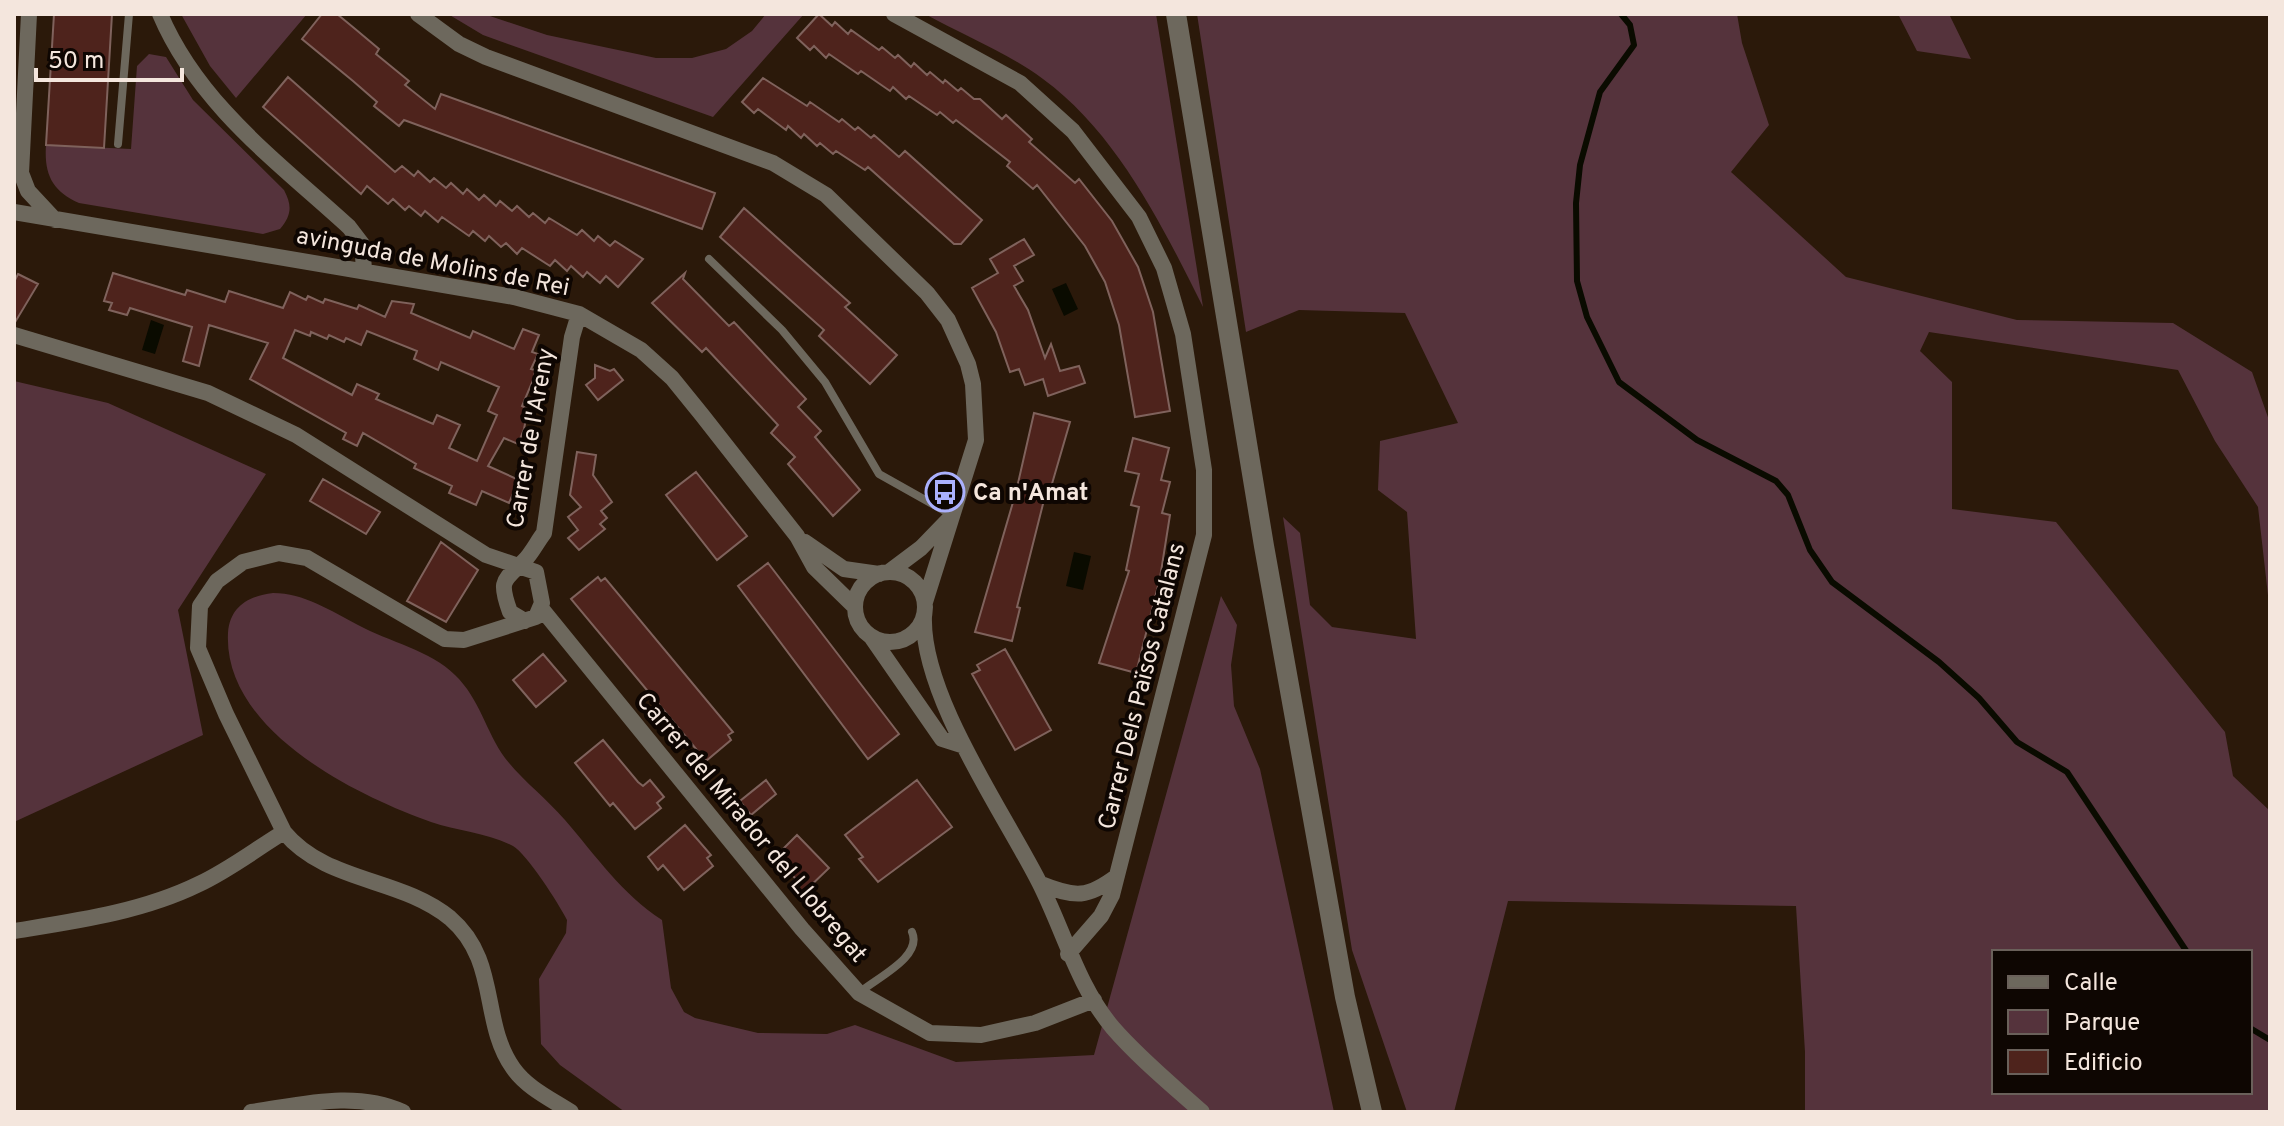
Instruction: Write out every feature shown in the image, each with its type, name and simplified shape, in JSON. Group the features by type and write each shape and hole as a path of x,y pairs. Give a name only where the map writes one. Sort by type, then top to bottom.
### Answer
{"street":[{"path":"29,14 17,168 28,191 55,220"},
{"path":"160,14 192,75 223,112 349,227 362,244 364,269"},
{"path":"418,14 459,44 486,57 773,163 826,195 927,293 948,320 968,364 973,384 976,440 920,626 903,640 882,642 872,638"},
{"name":"Carrer Dels Països Catalans","path":"894,14 1020,83 1054,110 1139,217 1174,298 1204,470 1204,535 1117,876 1101,916 1068,954"},
{"path":"1176,14 1278,624 1345,997 1374,1106"},
{"name":"avinguda de Molins de Rei","path":"14,212 364,269 548,304 579,314 632,344 672,378 797,536 814,567 854,606"},
{"name":"Carrer de l'Areny","path":"518,565 544,533 572,337 579,314"},
{"path":"14,335 208,393 296,435 486,555 531,568 538,576 541,608 536,617 464,640 445,639 307,558 279,553 243,562 217,581 200,606 198,648 226,714 284,832 297,848 318,863 428,903 450,919 477,952 485,971 500,1039 514,1069 527,1083 571,1112"},
{"path":"952,515 921,548 861,586 854,606 862,630 872,638 942,739 964,746"},
{"name":"avinguda de Molins de Rei","path":"797,536 844,569 884,573"},
{"path":"518,565 506,575 507,602 514,617 525,621"},
{"path":"884,573 912,580 924,609 927,646 964,746 1041,884 1068,954 1094,1000 1113,1028 1202,1112"},
{"path":"481,633 507,602"},
{"name":"Carrer del Mirador del Llobregat","path":"541,608 802,929 859,993 930,1033 981,1035 1035,1023 1094,1000"},
{"path":"14,931 91,918 165,898 201,883 284,832"},
{"path":"1041,884 1072,895 1084,894 1095,892 1117,876"},
{"path":"251,1112 346,1099 387,1104 403,1112"}],"lane":[{"path":"118,144 129,14"},
{"path":"709,259 782,330 825,382 879,474 952,515"},
{"path":"859,993 912,952 916,940 912,932"}],"green space":[{"path":"181,14 307,14 236,98 210,66"},
{"path":"448,14 484,14 547,35 656,58 692,58 726,49 752,31 766,14 804,14 713,117 483,35"},
{"path":"925,14 1156,14 1203,307 1136,183 1094,126 1043,79"},
{"path":"1197,14 1737,14 1742,43 1769,125 1731,172 1846,277 2017,320 2173,323 2252,372 2270,423 2270,613 2258,507 2215,441 2178,370 1929,332 1920,351 1952,382 1952,509 2056,522 2225,732 2233,776 2270,811 2270,1112 1805,1112 1805,1052 1796,906 1508,901 1454,1112 1407,1112 1352,950 1283,517 1300,533 1310,605 1332,627 1416,639 1407,512 1378,490 1380,441 1458,423 1405,313 1299,310 1246,332"},
{"path":"1898,14 1949,14 1971,59 1917,51"},
{"path":"149,54 166,57 193,100 284,190 290,210 280,229 263,234 79,203 56,187 48,173 46,145 131,149 137,66"},
{"path":"14,381 108,403 266,474 178,610 203,735 14,822"},
{"path":"273,593 296,596 317,604 434,659 464,684 505,758 558,812 622,886 662,920 671,988 684,1012 695,1018 758,1033 827,1034 855,1025 956,1062 1094,1055 1221,596 1237,625 1231,665 1234,706 1260,769 1334,1112 625,1112 560,1065 541,1044 539,979 566,933 567,920 519,851 493,838 441,825 400,810 332,776 299,754 270,728 247,700 232,668 228,633 230,624 232,616 242,604"}],"shaded area":[{"path":"1066,283 1078,309 1064,316 1052,289"},
{"path":"151,320 164,325 155,354 142,350"},
{"path":"1074,552 1091,556 1083,590 1066,586"}],"building":[{"path":"54,14 112,14 104,148 46,145"},
{"path":"322,14 337,14 379,49 376,54 409,81 405,85 435,109 441,94 715,193 702,229 404,120 399,126 374,106 377,102 302,39"},
{"path":"819,14 832,26 835,22 848,34 851,30 879,50 882,47 895,58 898,55 911,67 914,63 927,75 930,72 958,91 961,88 974,99 980,99 1002,119 1006,115 1032,139 1029,142 1075,183 1079,179 1112,221 1138,267 1153,312 1170,411 1135,417 1119,325 1105,282 1085,246 1037,185 1033,189 1007,166 1010,162 956,120 953,123 940,112 937,115 909,96 906,99 893,87 890,91 829,54 826,58 814,46 810,50 797,38"},
{"path":"288,77 395,172 402,166 414,176 418,171 430,182 434,178 446,188 451,183 463,194 467,189 479,200 484,195 496,206 500,201 512,211 517,206 529,217 533,213 545,223 549,218 577,235 582,230 594,241 598,236 610,246 615,241 643,259 618,287 606,276 600,283 587,272 583,277 571,266 567,271 555,260 550,266 522,248 517,254 506,243 501,247 489,236 485,241 473,231 469,236 442,217 438,222 425,211 421,216 409,206 405,210 393,199 388,204 367,186 361,194 263,107"},
{"path":"763,78 807,106 810,102 839,122 842,119 855,130 858,127 871,138 874,135 899,157 905,151 982,220 961,244 954,244 868,167 865,170 836,151 833,154 820,143 817,146 804,134 801,138 788,126 786,130 758,109 754,113 742,102"},
{"path":"744,208 850,303 845,307 897,355 870,384 819,336 824,330 720,237"},
{"path":"1024,239 1034,255 1014,266 1023,281 1014,286 1028,310 1045,358 1051,344 1060,371 1079,366 1085,383 1048,396 1043,379 1025,385 1019,369 1010,372 996,332 972,288 998,273 990,259"},
{"path":"113,273 185,295 187,290 225,302 229,291 283,308 290,292 306,300 308,296 323,303 325,299 357,309 359,305 385,317 392,301 414,304 411,313 470,338 473,331 514,349 523,329 539,335 532,352 538,354 531,369 535,370 534,378 522,406 528,409 524,429 518,444 504,438 488,466 519,480 509,503 482,491 476,505 449,493 452,486 414,468 416,464 363,433 357,446 343,439 346,433 250,379 268,343 209,325 199,366 183,361 192,327 130,308 127,315 109,310 112,303 104,301","holes":["295,330 310,336 311,332 327,339 329,335 361,345 367,331 417,351 414,359 438,370 441,362 499,387 488,411 497,415 477,461 449,448 460,425 437,415 433,424 376,399 379,394 357,384 352,395 283,358"]},
{"path":"685,273 683,279 729,326 734,322 806,399 798,407 821,431 815,437 860,490 833,516 788,464 795,457 771,433 778,425 706,348 702,352 652,303"},
{"path":"18,274 38,284 14,324 14,282"},
{"path":"595,365 610,371 614,369 623,380 598,400 586,385 595,378"},
{"path":"1034,413 1070,422 1047,501 1044,500 1017,607 1020,608 1012,641 975,632 1016,492"},
{"path":"1133,438 1169,448 1161,480 1170,482 1162,513 1170,515 1160,578 1136,673 1099,663 1129,571 1126,570 1139,507 1131,505 1139,474 1125,471"},
{"path":"577,452 596,455 593,475 612,502 601,511 607,518 600,524 605,529 579,550 568,538 578,530 568,517 581,507 570,495"},
{"path":"696,472 747,536 717,560 666,495"},
{"path":"323,479 380,512 366,534 310,501"},
{"path":"441,542 478,570 446,622 407,601"},
{"path":"768,563 899,734 868,759 738,586"},
{"path":"598,577 601,581 605,578 733,732 728,735 731,740 706,761 571,599"},
{"path":"1005,649 1051,730 1015,750 972,674 980,670 977,665"},
{"path":"543,654 566,681 536,707 513,680"},
{"path":"603,740 638,782 643,786 650,780 664,797 657,803 661,808 635,829 613,803 610,806 575,763"},
{"path":"766,780 776,794 751,815 740,801"},
{"path":"917,780 952,827 878,882 845,835"},
{"path":"685,825 711,855 707,858 713,866 684,890 663,865 658,870 648,857"},
{"path":"797,835 829,868 802,894 791,883 796,879 775,857"}],"waterway":[{"path":"1621,14 1630,25 1634,45 1600,92 1580,165 1576,203 1577,281 1587,317 1619,382 1697,440 1776,481 1788,495 1810,550 1832,582 1939,662 1979,698 2017,742 2067,772 2186,950"},
{"path":"2252,1029 2270,1040"}],"place":[{"name":"Ca n'Amat","path":"945,492"}]}
